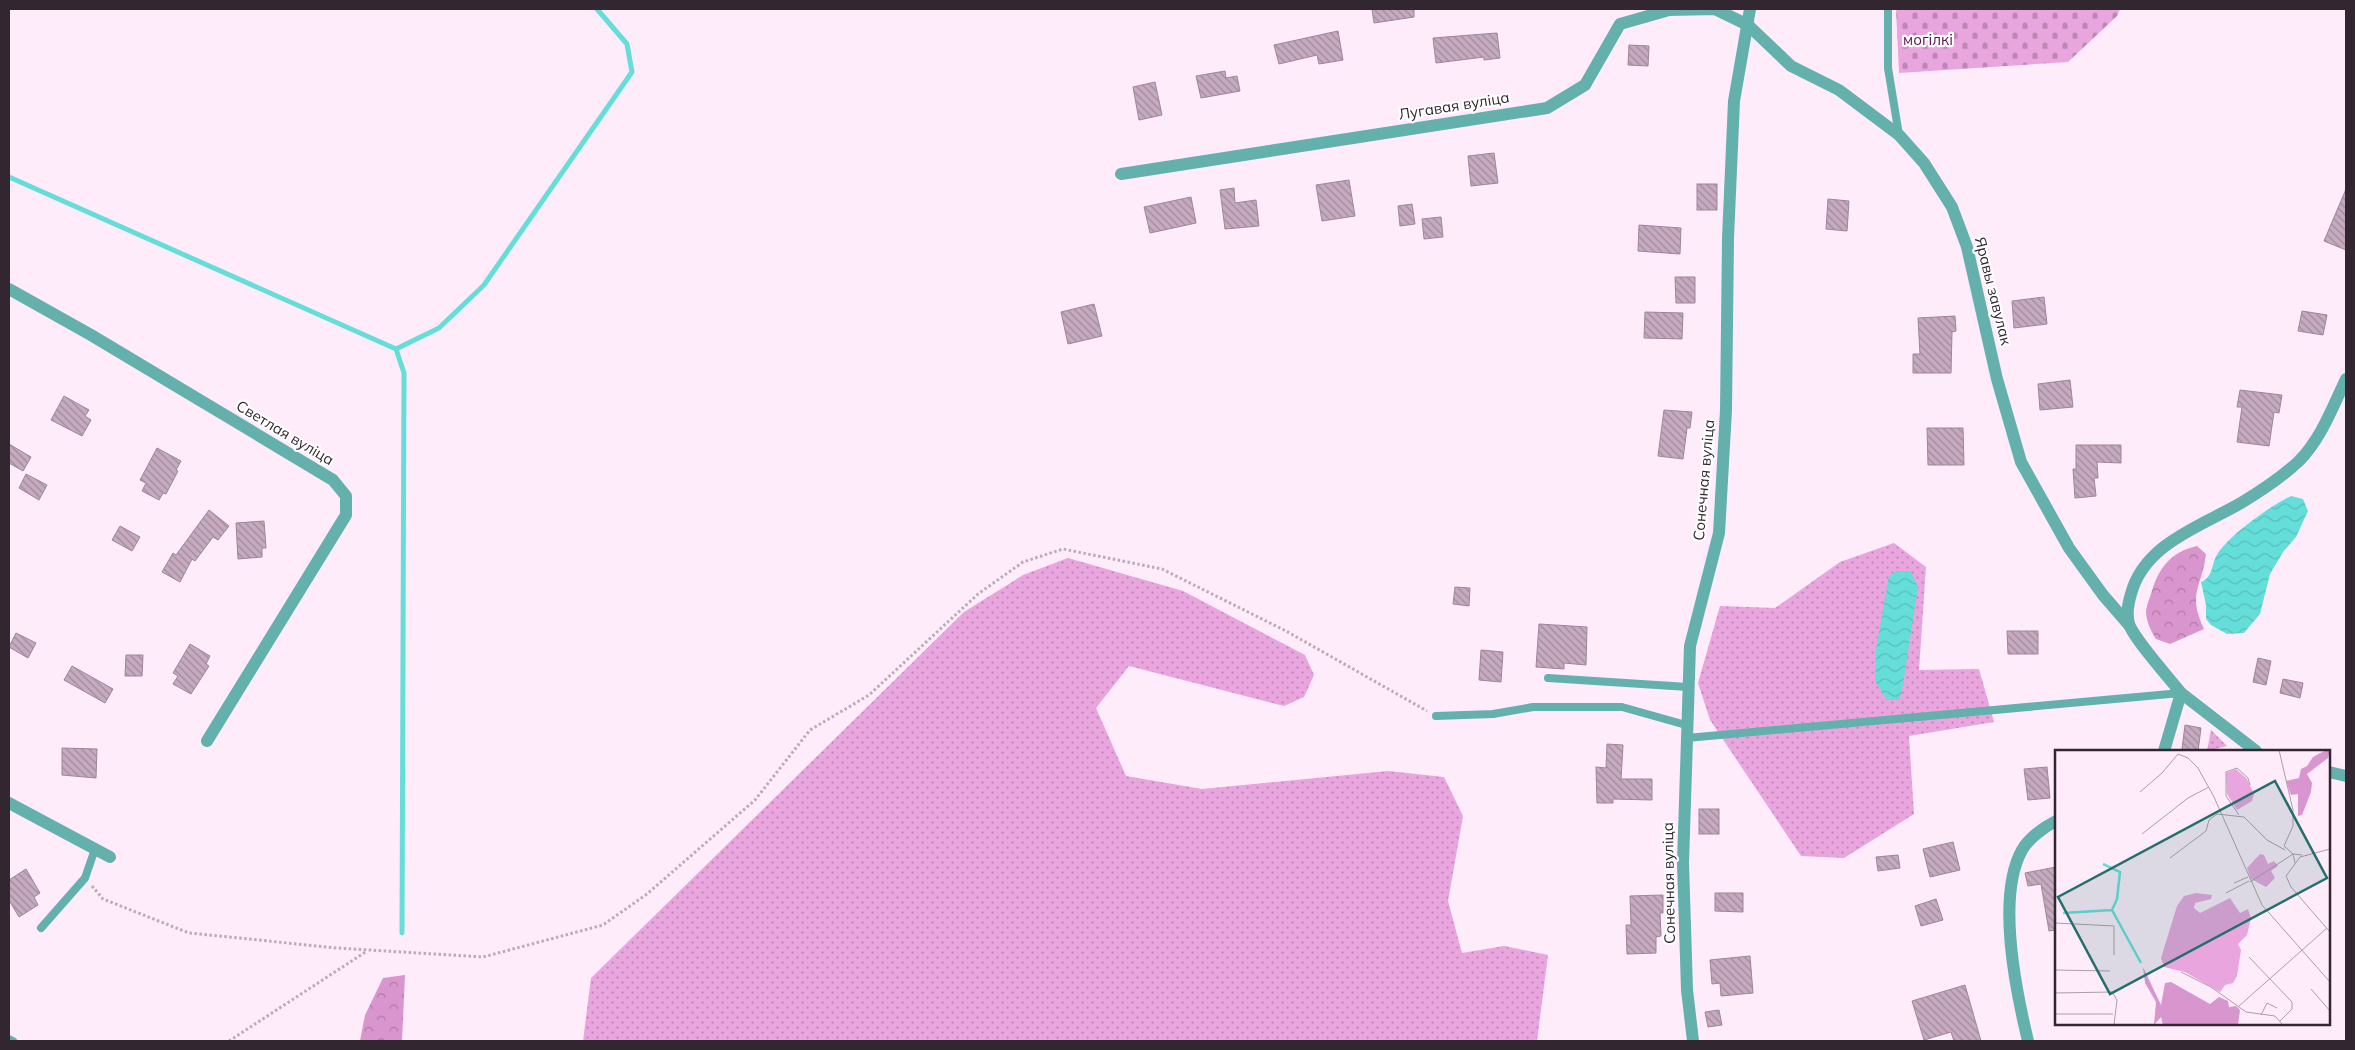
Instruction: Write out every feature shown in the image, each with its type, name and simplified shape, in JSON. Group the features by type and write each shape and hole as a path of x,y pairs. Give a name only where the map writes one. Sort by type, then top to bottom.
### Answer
{"street":[{"name":"Лугавая вуліца","path":"1121,174 1546,108 1584,85 1620,24 1669,10 1715,9 1748,25"},
{"name":"Сонечная вуліца","path":"1692,1041 1687,990 1683,863 1690,646 1719,533 1726,410 1728,238 1734,101 1750,9"},
{"name":"Яравы завулак","path":"1748,25 1791,66 1839,90 1899,135 1924,163 1952,206 1967,248 1997,379 2020,462 2069,548 2103,595 2129,625 2181,693 2255,750"},
{"name":"Светлая вуліца","path":"9,289 91,335 332,480 346,496 346,515 207,741"},
{"path":"2129,625 2127,608 2133,585 2144,567 2160,550 2182,534 2269,485 2300,460 2327,420 2346,379"},
{"path":"2164,750 2175,721 2181,693"},
{"path":"2330,772 2346,776"},
{"path":"9,804 110,858"},
{"path":"2028,1041 2013,962 2010,881 2022,850 2036,834 2055,822"}],"lane":[{"path":"1888,9 1888,68 1899,135"},
{"path":"1548,678 1688,687"},
{"path":"1436,716 1493,714 1532,707 1622,707 1686,732 2181,693"},
{"path":"41,928 85,878 95,849"},
{"path":"9,1039 13,1041"}],"path":[{"path":"85,878 103,899 189,932 368,950 483,956 603,925 647,894 755,800 810,730 869,695 978,594 1023,562 1063,549 1162,569 1286,631 1436,716"},
{"path":"229,1041 368,950"}],"green space":[{"name":"могілкі","path":"1896,9 2120,9 2117,16 2068,62 1899,73"},
{"path":"1894,543 1926,567 1919,670 1979,669 1994,722 1909,736 1914,814 1844,858 1801,856 1710,720 1698,683 1720,606 1775,608 1840,562"},
{"path":"2197,546 2206,554 2196,598 2199,617 2204,629 2170,644 2156,639 2154,636 2147,620 2147,606 2157,577 2166,563 2179,553"},
{"path":"1068,558 1183,591 1305,655 1314,675 1304,697 1284,706 1129,666 1096,708 1126,776 1202,789 1388,771 1444,777 1463,816 1448,901 1462,953 1504,946 1548,955 1537,1041 583,1041 591,978 964,612 1023,575"},
{"path":"2211,730 2227,746 2207,750"},
{"path":"405,975 402,1041 360,1041 365,1015 383,978"}],"water":[{"path":"2291,496 2303,499 2308,511 2296,537 2283,552 2270,574 2260,614 2244,633 2227,634 2211,625 2206,619 2206,605 2201,582 2208,577 2218,553 2241,529 2262,513"},
{"path":"1897,571 1910,571 1918,586 1899,700 1887,700 1875,681 1876,649 1889,576"}],"building":[{"path":"1372,9 1414,9 1414,17 1374,23"},
{"path":"1338,31 1343,60 1319,64 1317,55 1279,64 1274,45"},
{"path":"1497,33 1500,58 1484,60 1484,57 1436,63 1433,38"},
{"path":"1629,45 1649,46 1648,66 1628,65"},
{"path":"1225,71 1226,78 1237,76 1240,91 1201,98 1196,76"},
{"path":"1155,82 1162,115 1139,120 1133,87"},
{"path":"1494,153 1498,183 1471,186 1468,156"},
{"path":"1349,180 1355,216 1322,221 1316,185"},
{"path":"1697,184 1717,184 1717,210 1697,210"},
{"path":"1234,188 1235,203 1256,200 1259,226 1225,229 1220,190"},
{"path":"2346,189 2346,250 2324,241"},
{"path":"1191,197 1196,223 1150,233 1144,207"},
{"path":"1828,199 1849,201 1847,231 1826,229"},
{"path":"1412,204 1415,224 1400,226 1398,206"},
{"path":"1441,217 1443,237 1424,239 1422,219"},
{"path":"1639,225 1681,228 1680,254 1638,251"},
{"path":"1675,277 1695,277 1695,303 1676,303"},
{"path":"2044,297 2047,324 2014,328 2012,301"},
{"path":"1094,304 1102,336 1068,344 1061,312"},
{"path":"2302,311 2327,315 2323,335 2298,331"},
{"path":"1645,312 1683,313 1682,339 1644,338"},
{"path":"1955,316 1956,331 1952,332 1951,373 1913,373 1913,354 1920,354 1918,318"},
{"path":"2070,380 2073,407 2040,410 2038,384"},
{"path":"2240,390 2282,395 2279,413 2274,412 2269,446 2237,442 2242,407 2237,407"},
{"path":"64,396 89,410 85,416 91,420 82,436 51,420"},
{"path":"1664,410 1692,412 1690,428 1687,428 1683,459 1658,456"},
{"path":"1927,428 1963,428 1964,465 1928,465"},
{"path":"9,444 31,457 23,471 9,463"},
{"path":"2076,445 2121,445 2121,463 2097,462 2098,478 2094,478 2096,496 2075,498 2073,469 2076,469"},
{"path":"157,448 181,461 166,494 163,493 159,500 142,491 146,483 140,480"},
{"path":"26,474 47,485 39,500 19,488"},
{"path":"209,510 229,526 218,540 213,537 195,561 192,559 180,582 162,572 173,553 176,555"},
{"path":"264,521 266,548 262,548 262,557 238,559 236,523"},
{"path":"120,526 140,537 132,551 112,540"},
{"path":"1455,587 1470,588 1469,606 1453,604"},
{"path":"1539,624 1587,627 1586,665 1564,663 1564,669 1536,667"},
{"path":"2007,631 2038,631 2038,654 2008,654"},
{"path":"16,633 36,643 28,658 9,647"},
{"path":"190,644 210,656 206,664 209,666 191,694 173,684 178,676 173,673"},
{"path":"1481,650 1503,652 1501,682 1479,680"},
{"path":"126,655 143,655 142,676 125,676"},
{"path":"2258,658 2271,661 2266,685 2253,682"},
{"path":"72,666 113,689 105,703 64,680"},
{"path":"2283,679 2303,683 2300,698 2280,693"},
{"path":"2185,725 2201,728 2198,750 2182,749"},
{"path":"1607,744 1623,745 1621,779 1652,779 1652,800 1613,799 1613,803 1597,803 1596,767 1606,768"},
{"path":"62,748 97,749 96,778 62,775"},
{"path":"2047,767 2050,798 2028,800 2024,769"},
{"path":"1699,809 1719,809 1719,834 1699,834"},
{"path":"1953,842 1960,870 1930,877 1923,849"},
{"path":"1898,855 1900,868 1878,871 1876,857"},
{"path":"2055,867 2055,930 2049,931 2041,884 2028,886 2025,873"},
{"path":"26,869 40,893 34,897 38,905 19,917 9,900 9,880"},
{"path":"1715,893 1743,893 1743,912 1715,911"},
{"path":"1663,895 1663,913 1660,913 1661,936 1656,937 1656,953 1627,954 1626,925 1631,925 1630,896"},
{"path":"1936,899 1943,920 1921,926 1915,906"},
{"path":"1750,956 1753,993 1721,996 1720,983 1712,984 1710,960"},
{"path":"1965,985 1981,1041 1954,1041 1951,1032 1924,1040 1912,1001"},
{"path":"1719,1010 1722,1025 1708,1027 1705,1012"}],"waterway":[{"path":"9,177 396,349 439,328 484,285 632,72 627,44 597,9"},
{"path":"396,349 404,373 402,933"}]}
